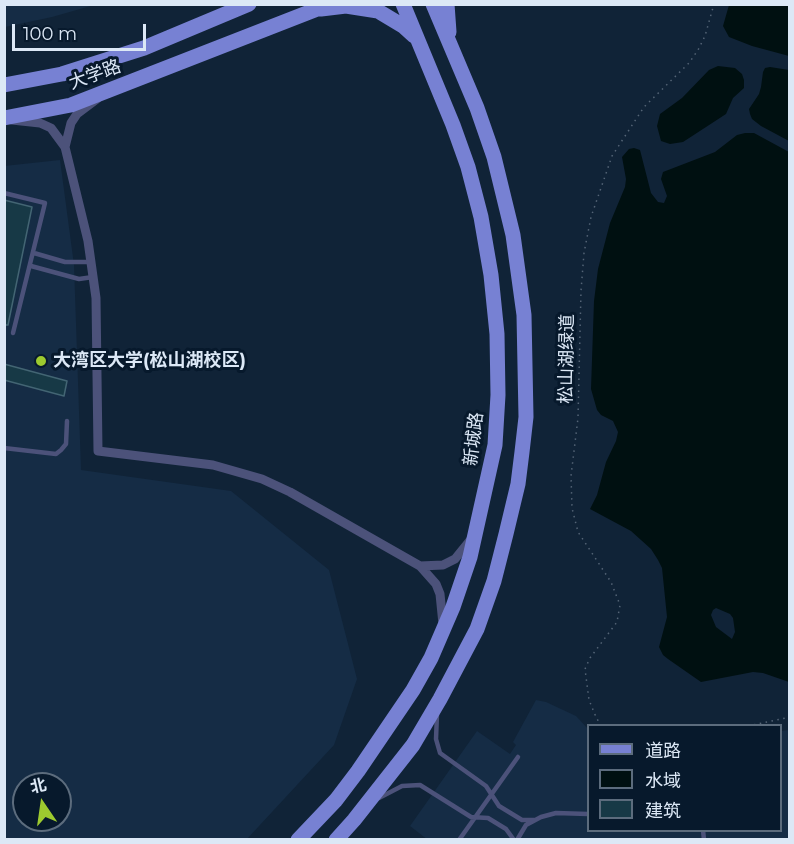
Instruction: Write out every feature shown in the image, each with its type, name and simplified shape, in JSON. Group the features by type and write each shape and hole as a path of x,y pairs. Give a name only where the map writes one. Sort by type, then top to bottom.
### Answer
{"main road":[{"name":"大学路","path":"4,85 62,74 144,48 249,4"},
{"name":"新城路","path":"298,840 336,800 413,690 443,629 470,557 495,445 498,395 497,334 491,275 480,217 468,167 453,125 403,4"},
{"path":"336,840 367,805 412,745 440,699 477,629 494,581 518,484 525,417 524,315 513,235 494,157 477,108 433,4"},
{"path":"447,4 451,47"},
{"name":"大学路","path":"4,118 71,105 324,7 346,6 378,11 403,26 418,40"}],"street":[{"path":"65,147 70,123 103,93"},
{"path":"4,118 39,123 51,128 65,147 80,202 96,298 98,451 213,465 262,479 317,506 420,566 436,584 440,594 443,629"},
{"path":"420,566 443,565 455,559 476,535"}],"lane":[{"path":"4,193 45,203 13,333"},
{"path":"34,253 65,262 91,262"},
{"path":"31,266 79,279 93,277"},
{"path":"4,448 56,454 66,444 67,421"},
{"path":"440,699 436,730 440,753 486,786 499,806 522,820 534,820"},
{"path":"459,840 518,757"},
{"path":"367,805 402,786 415,784 424,787 468,815 488,818 506,829 515,840 526,825 534,820 556,813 587,814"}],"path":[{"name":"松山湖绿道","path":"601,724 588,700 585,669 590,658 617,622 620,605 611,582 578,532 572,508 571,476 578,418 580,302 584,253 591,217 612,156 651,98 689,63 698,50 705,36 714,4"},
{"path":"757,724 789,717"}],"shaded area":[{"path":"5,4 94,4 94,5 5,27"},
{"path":"60,160 74,265 81,470 231,491 329,570 357,679 334,745 247,839 5,839 4,166"},
{"path":"536,700 546,702 576,716 587,728 587,832 782,832 782,731 789,730 789,839 428,840 410,826 477,731 510,754 516,745 513,742"}],"water":[{"path":"729,5 789,5 789,56 729,37 723,26"},
{"path":"718,66 735,68 742,74 744,80 744,88 733,98 726,114 683,142 670,144 661,141 657,126 660,114 682,98 709,70"},
{"path":"765,68 789,70 789,141 761,126 752,119 750,114 749,109 759,94 763,72"},
{"path":"754,133 789,152 789,682 753,672 701,682 663,655 659,647 667,617 662,568 658,560 651,549 631,531 590,509 618,432 613,421 601,415 597,410 591,389 594,301 598,269 610,223 625,187 622,157 629,149 640,150 651,193 658,202 664,203 667,196 661,179 663,172 715,152 737,135","holes":["716,608 730,614 733,618 735,632 732,639 716,627 711,615"]}],"building":[{"path":"4,200 32,207 8,325 4,325"},
{"path":"4,364 67,381 64,396 4,380"}],"place":[{"name":"大湾区大学(松山湖校区)","path":"41,361"}]}
